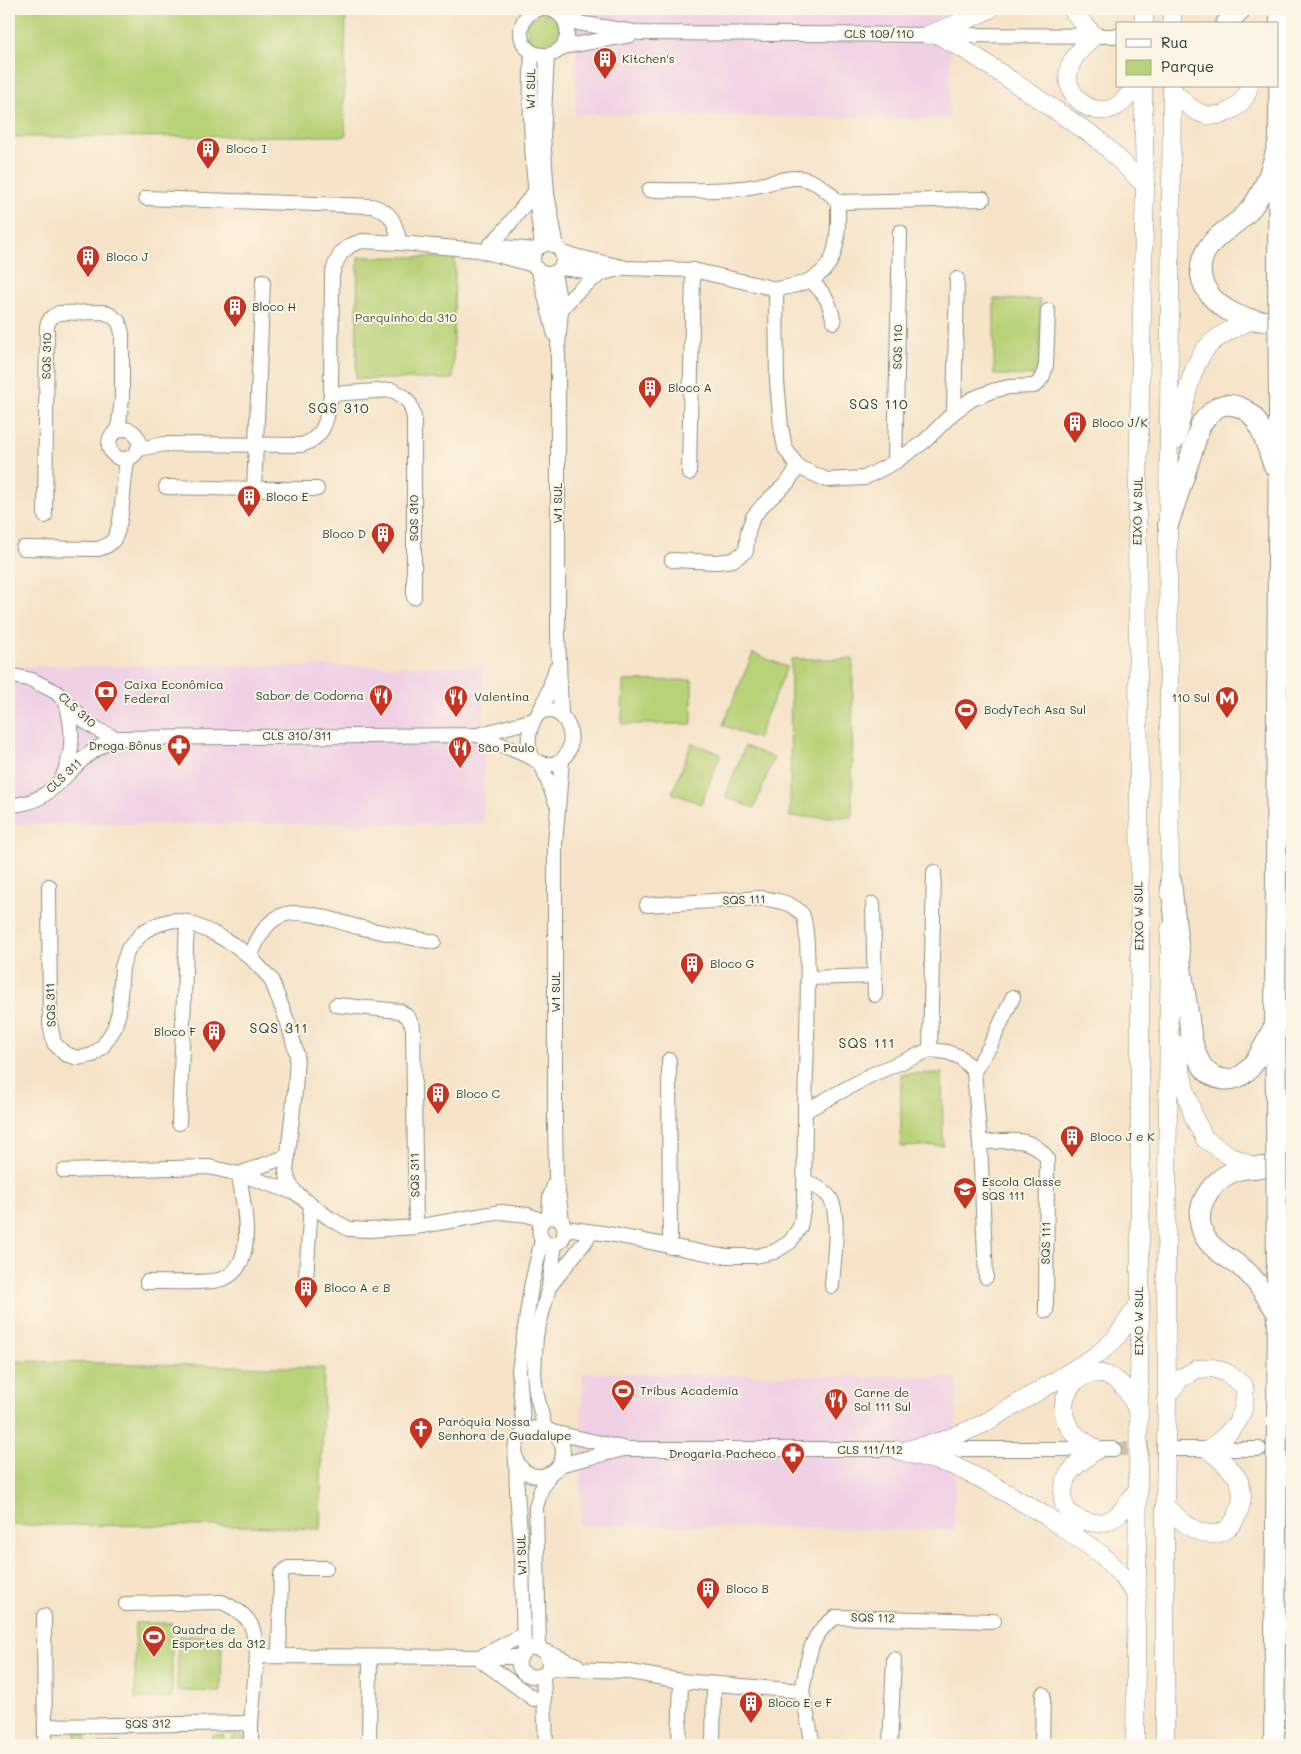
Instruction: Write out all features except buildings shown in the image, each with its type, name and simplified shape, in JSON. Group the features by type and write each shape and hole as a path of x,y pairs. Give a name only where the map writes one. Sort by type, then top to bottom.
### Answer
{"highway":[{"path":"1228,22 1241,9"},
{"path":"1274,1745 1278,1314 1276,1282 1275,1025 1280,9"},
{"path":"1278,144 1271,171 1261,194 1251,210 1213,240 1205,252 1202,281 1209,295 1219,306 1231,312 1253,320 1292,321"},
{"path":"1168,525 1201,424 1219,406 1231,405 1243,408 1255,418 1278,474"},
{"path":"1170,881 1188,1016 1194,1047 1203,1067 1217,1079 1232,1080 1247,1072 1275,1025"},
{"path":"1278,1314 1246,1271 1206,1240 1201,1228 1199,1215 1202,1203 1209,1191 1220,1180 1234,1171 1292,1167"}],"main road":[{"path":"933,35 990,9"},
{"path":"1072,9 1080,21 1094,35 1074,57 1068,71 1070,84 1075,96 1086,107 1098,111 1112,109 1127,99 1133,88"},
{"path":"1144,9 1144,22"},
{"path":"1172,9 1172,22"},
{"path":"933,35 972,54 1098,139 1145,185"},
{"name":"EIXO W SUL","path":"1135,1745 1140,1303 1137,524 1145,185 1144,88"},
{"path":"1172,88 1199,113 1212,116 1224,115 1238,106 1247,94 1248,88"},
{"path":"1165,1745 1166,1274 1170,881 1168,525 1172,88"},
{"path":"1169,467 1190,385 1205,350 1216,339 1230,330 1253,320"},
{"path":"1168,1007 1185,1089 1194,1118 1206,1139 1230,1156 1256,1168"},
{"path":"902,1450 945,1440 983,1424 1098,1354 1115,1339 1140,1303"},
{"path":"1165,1506 1181,1522 1198,1531 1212,1534 1226,1529 1237,1517 1243,1491 1238,1479 1209,1450 1228,1434 1242,1416 1246,1400 1244,1386 1227,1373 1212,1368 1197,1369 1180,1379 1167,1396"},
{"path":"1106,1450 1081,1439 1068,1427 1063,1411 1065,1395 1076,1381 1089,1374 1104,1374 1117,1381 1128,1393 1138,1411"},
{"path":"902,1450 952,1465 991,1484 1046,1516 1101,1554 1123,1577 1137,1596"},
{"path":"1106,1450 1081,1460 1068,1474 1063,1489 1064,1505 1073,1516 1085,1522 1096,1524 1111,1520 1124,1508 1138,1489"}],"street":[{"path":"551,9 560,14 568,30 567,39 562,47"},
{"path":"531,11 522,23 520,32 525,47 539,55 548,55"},
{"name":"CLS 109/110","path":"565,21 641,33 1116,36"},
{"name":"CLS 109/110","path":"548,55 556,53 562,47 641,33"},
{"name":"W1 SUL","path":"532,52 530,104 539,248"},
{"name":"W1 SUL","path":"548,55 542,136 547,194 559,250"},
{"path":"127,443 302,445 312,441 320,434 326,421 331,394 332,275 341,253 351,245 362,241 484,248 539,248 549,244 559,250 626,268 693,270 776,289 811,281 824,270 834,253 839,234 838,202 815,183 801,178 786,179 749,188 649,190"},
{"path":"484,248 508,227 534,192"},
{"path":"146,198 372,206 382,209 389,214 394,222 400,243"},
{"path":"838,202 983,198"},
{"name":"SQS 110","path":"895,462 900,232"},
{"path":"484,248 537,268 547,274 557,271 603,273 626,268"},
{"path":"537,268 533,258 539,248"},
{"path":"557,271 563,261 559,250"},
{"name":"W1 SUL","path":"537,268 558,346"},
{"path":"689,474 693,270"},
{"name":"W1 SUL","path":"557,271 561,310 558,346 559,660 561,714"},
{"path":"561,310 573,294 586,283 603,273"},
{"path":"954,412 957,279"},
{"path":"254,490 263,281"},
{"path":"811,281 829,301 834,322"},
{"path":"776,289 777,381 785,448 798,467 827,480 864,478 895,462 925,441 954,412 972,398 1009,387 1034,386 1038,383 1043,376 1046,365 1048,312"},
{"name":"SQS 310","path":"23,548 98,549 107,547 119,530 127,443 122,398 122,333 118,322 104,312 59,313 51,318 47,326 45,516"},
{"name":"SQS 310","path":"331,394 392,390 403,396 410,404 414,417 414,597"},
{"path":"672,560 717,562 734,560 746,551 748,531 754,516 788,482 798,467"},
{"path":"166,487 254,490 317,488"},
{"name":"W1 SUL","path":"536,717 546,699 559,660"},
{"name":"CLS 310","path":"9,675 39,683 56,692 86,722 116,738"},
{"path":"61,782 69,760 71,745 70,716 66,701"},
{"path":"544,710 561,714 570,732 568,752 556,764 537,761 530,748 529,738 536,717 544,710"},
{"name":"CLS 310/311","path":"116,738 478,735 536,717"},
{"name":"CLS 310/311","path":"478,735 537,761"},
{"name":"CLS 311","path":"9,805 23,805 36,800 61,782 83,759 97,748 116,738"},
{"name":"W1 SUL","path":"548,1430 536,1392 534,1373 536,1336 549,1287 556,1177 555,844 562,760"},
{"name":"W1 SUL","path":"537,761 557,806"},
{"path":"930,1050 934,872"},
{"name":"SQS 311","path":"49,886 50,1024 54,1043 65,1054 78,1058 93,1055 103,1046 119,1012 122,967 128,948 144,931 159,924 174,920 187,922 214,933 250,957 271,979 288,1023 297,1054 286,1171 289,1183 296,1193"},
{"name":"SQS 111","path":"552,1231 609,1234 721,1256 756,1256 774,1252 790,1242 800,1227 804,1204 808,978 807,930 804,915 792,906 779,900 761,898 646,905"},
{"path":"873,904 875,995"},
{"path":"250,957 263,931 272,921 286,914 305,913 373,930 434,942"},
{"path":"179,1123 187,922"},
{"path":"808,978 874,976"},
{"path":"986,1277 980,1142 974,1071 990,1046 1013,998"},
{"name":"SQS 311","path":"336,1005 400,1011 408,1017 413,1027 416,1228"},
{"path":"805,1111 873,1074 930,1050 947,1052 960,1057 974,1071"},
{"path":"669,1060 670,1247"},
{"name":"SQS 111","path":"980,1142 1021,1141 1030,1143 1041,1149 1048,1158 1046,1311"},
{"path":"147,1282 214,1281 225,1278 235,1271 244,1257 246,1240 239,1174 288,1156"},
{"name":"SQS 311","path":"64,1171 209,1166 296,1193 329,1218 349,1229 416,1228 501,1212 522,1214"},
{"name":"W1 SUL","path":"524,1434 520,1371 531,1287 552,1231 550,1197 556,1177"},
{"path":"804,1181 820,1189 830,1199 836,1215 832,1286"},
{"path":"522,1214 538,1209 550,1197"},
{"path":"306,1279 311,1204"},
{"path":"522,1214 552,1231"},
{"name":"SQS 111","path":"552,1231 587,1239 609,1234"},
{"path":"549,1287 587,1239"},
{"path":"530,1430 548,1430 560,1441 563,1453 555,1469 542,1476 526,1473 516,1460 515,1450 518,1441 530,1430"},
{"name":"CLS 111/112","path":"548,1430 627,1449 1106,1450"},
{"name":"CLS 111/112","path":"555,1469 627,1449"},
{"path":"1177,1449 1259,1449"},
{"name":"W1 SUL","path":"516,1460 522,1560 522,1654"},
{"name":"W1 SUL","path":"543,1650 536,1507 542,1490 555,1469"},
{"path":"279,1655 281,1574 288,1568 326,1568"},
{"path":"126,1604 222,1602 235,1608 247,1618 254,1631 256,1656 251,1745"},
{"path":"44,1616 45,1745"},
{"name":"SQS 112","path":"813,1745 802,1691 812,1644 817,1633 836,1617 994,1621"},
{"path":"478,1658 523,1636"},
{"path":"256,1656 478,1658 522,1654 532,1647 585,1668"},
{"path":"543,1650 549,1660 546,1671 544,1721 546,1745"},
{"path":"522,1654 519,1665 525,1674 544,1721"},
{"path":"369,1745 370,1657"},
{"path":"478,1658 536,1677 546,1671 585,1668 625,1671 681,1681 802,1691"},
{"path":"478,1658 534,1699"},
{"path":"890,1745 894,1660"},
{"path":"680,1745 681,1681"},
{"path":"713,1745 714,1684"},
{"path":"1042,1745 1043,1694"},
{"name":"SQS 312","path":"46,1726 251,1723"}],"shaded area":[{"path":"577,9 951,9 949,119 575,114"},
{"path":"9,666 484,666 483,824 9,824"},
{"path":"583,1373 957,1378 954,1530 580,1525"}],"green space":[{"path":"9,9 346,9 344,110 346,136 9,137"},
{"path":"541,12 554,15 564,32 555,49 531,48 526,24"},
{"name":"Parquinho da 310","path":"358,257 455,257 453,379 356,379"},
{"path":"994,299 1040,300 1040,376 994,375"},
{"path":"753,653 787,667 757,739 723,725"},
{"path":"791,659 853,659 852,817 790,817"},
{"path":"692,680 692,724 622,724 623,681"},
{"path":"692,743 721,754 701,804 672,793"},
{"path":"745,746 774,758 754,808 725,797"},
{"path":"942,1073 943,1145 901,1147 901,1074"},
{"path":"9,1361 324,1368 320,1529 245,1526 9,1525"},
{"name":"Quadra de Esportes da 312","path":"135,1623 172,1623 172,1698 135,1699"},
{"path":"178,1636 222,1636 221,1692 177,1691"},
{"path":"76,1731 85,1732 88,1744 121,1743 122,1745 76,1745"},
{"path":"212,1735 224,1735 223,1745 211,1745"},
{"path":"235,1735 243,1736 246,1745 232,1745 232,1738"},
{"path":"175,1741 179,1745 138,1745 144,1742"}],"tunnel":[{"path":"1114,1449 1176,1449"},
{"path":"1259,1449 1292,1449"}],"place":[{"name":"Kitchen's","path":"605,80"},
{"name":"Bloco I","path":"208,170"},
{"name":"Bloco J","path":"88,278"},
{"name":"Bloco H","path":"235,328"},
{"name":"Bloco A","path":"650,409"},
{"name":"Bloco J/K","path":"1075,444"},
{"name":"Bloco E","path":"249,518"},
{"name":"Bloco D","path":"383,555"},
{"name":"Caixa Econômica Federal","path":"106,713"},
{"name":"Sabor de Codorna","path":"381,717"},
{"name":"Valentina","path":"456,718"},
{"name":"110 Sul","path":"1227,719"},
{"name":"BodyTech Asa Sul","path":"966,731"},
{"name":"Droga Bônus","path":"179,767"},
{"name":"São Paulo","path":"460,769"},
{"name":"Bloco G","path":"692,985"},
{"name":"Bloco F","path":"214,1053"},
{"name":"Bloco C","path":"438,1115"},
{"name":"Bloco J e K","path":"1072,1158"},
{"name":"Escola Classe SQS 111","path":"965,1210"},
{"name":"Bloco A e B","path":"306,1309"},
{"name":"Tribus Academia","path":"623,1412"},
{"name":"Carne de Sol 111 Sul","path":"836,1421"},
{"name":"Paróquia Nossa Senhora de Guadalupe","path":"421,1450"},
{"name":"Drogaria Pacheco","path":"793,1475"},
{"name":"Bloco B","path":"708,1610"},
{"name":"Quadra de Esportes da 312","path":"154,1658"},
{"name":"Bloco E e F","path":"751,1724"}],"district":[{"name":"SQS 110","path":"879,404"},
{"name":"SQS 310","path":"339,408"},
{"name":"SQS 311","path":"279,1028"},
{"name":"SQS 111","path":"867,1043"}]}
